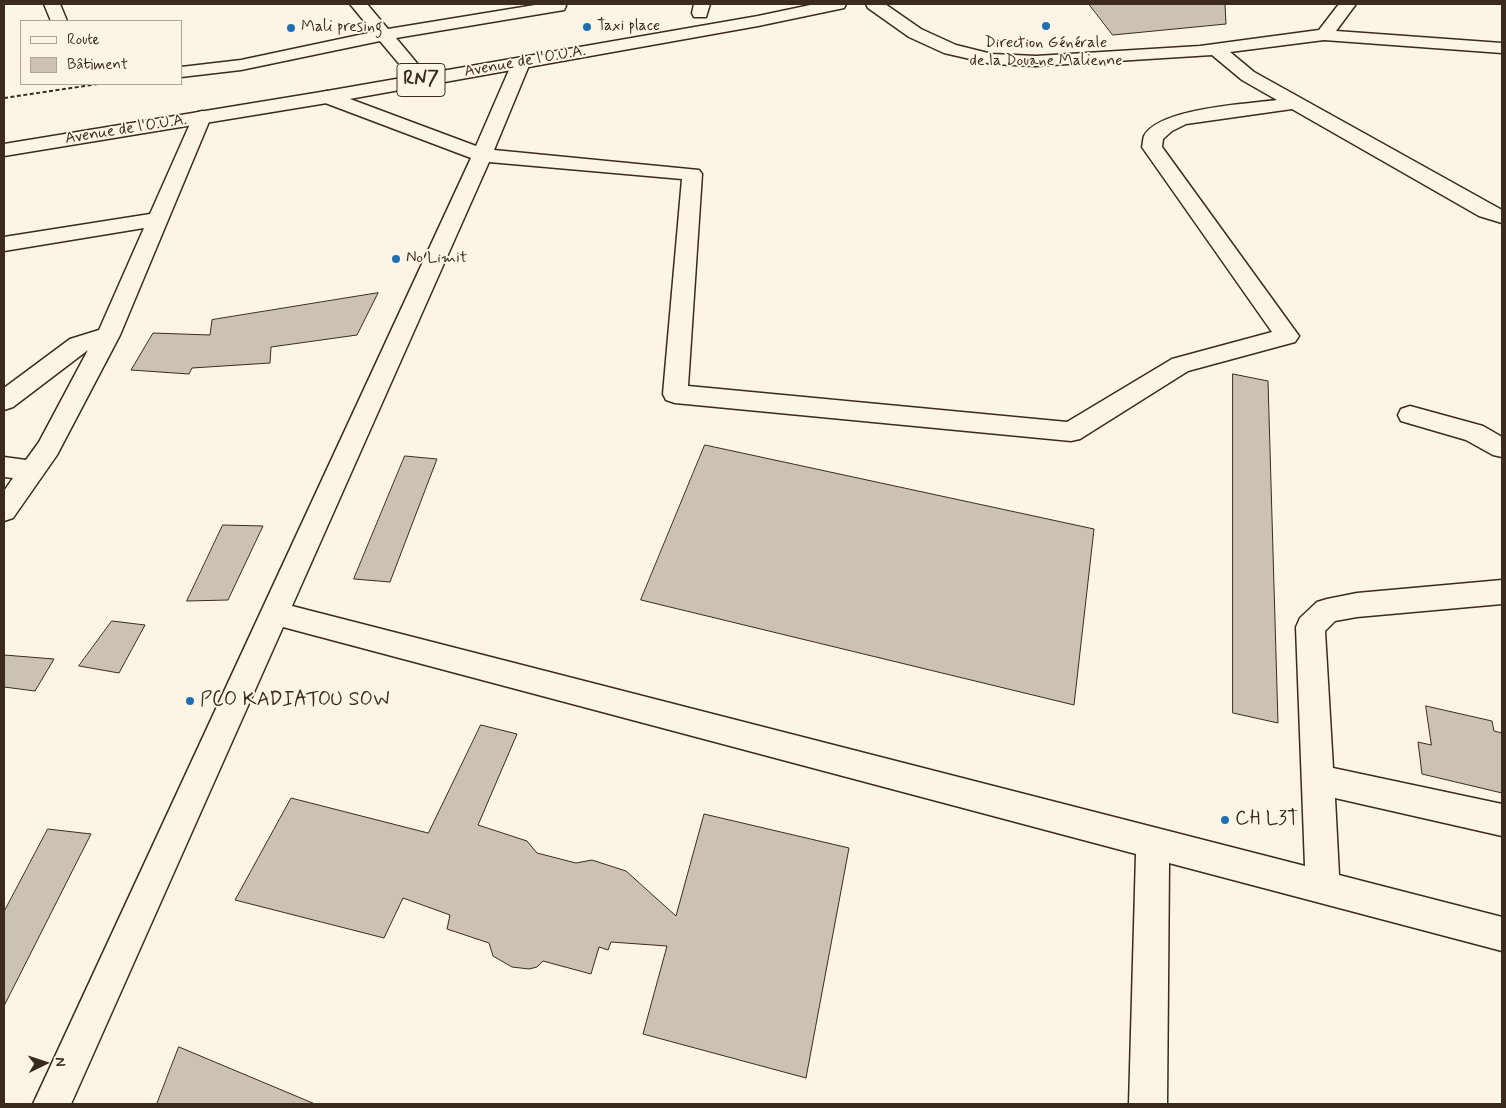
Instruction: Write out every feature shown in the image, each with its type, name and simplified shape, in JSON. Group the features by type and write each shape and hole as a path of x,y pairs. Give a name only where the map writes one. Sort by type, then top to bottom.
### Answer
{"main road":[{"path":"52,4 59,20"},
{"path":"358,4 412,68"},
{"name":"Avenue de l'O.U.A.","path":"4,150 327,97 758,21 838,4"},
{"path":"874,4 915,33 950,49 992,59 1036,61 1216,48 1324,35 1502,48"},
{"path":"1324,35 1348,4"},
{"path":"182,72 241,65 384,35 558,6"},
{"name":"Avenue de l'O.U.A.","path":"52,125 412,68 676,18 701,8 720,10"},
{"path":"1216,48 1248,76 1486,211 1502,217"},
{"path":"52,1104 482,155 521,63"},
{"path":"327,97 482,155 692,174 675,394 1071,432 1180,364 1286,336 1152,147 1153,137 1181,119 1295,103"},
{"path":"4,511 48,448 108,335 202,118"},
{"path":"4,244 158,219"},
{"path":"4,401 78,345 108,335"},
{"path":"1410,415 1474,433 1502,448"},
{"path":"4,467 32,470"},
{"path":"1323,887 1310,628 1327,611 1357,605 1502,592"},
{"path":"274,613 1502,934"},
{"path":"1317,779 1502,820"},
{"path":"1148,1104 1153,843"}],"path":[{"path":"4,98 91,85"}],"building":[{"path":"1089,4 1225,4 1226,24 1113,35"},
{"path":"378,293 357,335 271,347 270,363 192,368 189,374 131,370 153,333 210,335 212,320"},
{"path":"1233,374 1268,381 1278,723 1233,713"},
{"path":"705,445 1094,529 1074,705 641,600"},
{"path":"405,456 437,459 390,582 354,579"},
{"path":"223,525 263,526 228,600 187,601"},
{"path":"112,621 145,625 119,673 79,666"},
{"path":"4,655 54,659 35,691 4,687"},
{"path":"1426,706 1492,721 1494,731 1502,733 1502,793 1422,774 1418,742 1431,745"},
{"path":"481,725 517,734 478,825 527,841 537,853 576,863 592,860 626,871 676,916 704,814 849,848 806,1078 643,1034 667,946 611,942 608,950 599,947 591,974 543,961 537,967 529,969 512,967 493,956 489,943 447,929 450,915 403,898 384,938 235,900 291,798 428,833"},
{"path":"48,829 91,834 4,1006 4,912"},
{"path":"179,1047 315,1104 157,1104"}],"place":[{"name":"Direction Générale de la Douane Malienne","path":"1046,26"},
{"name":"Taxi place","path":"587,27"},
{"name":"Mali presing","path":"291,28"},
{"name":"No Limit","path":"396,259"},
{"name":"PCO KADIATOU SOW","path":"190,701"},
{"name":"CH L3T","path":"1225,820"}]}
